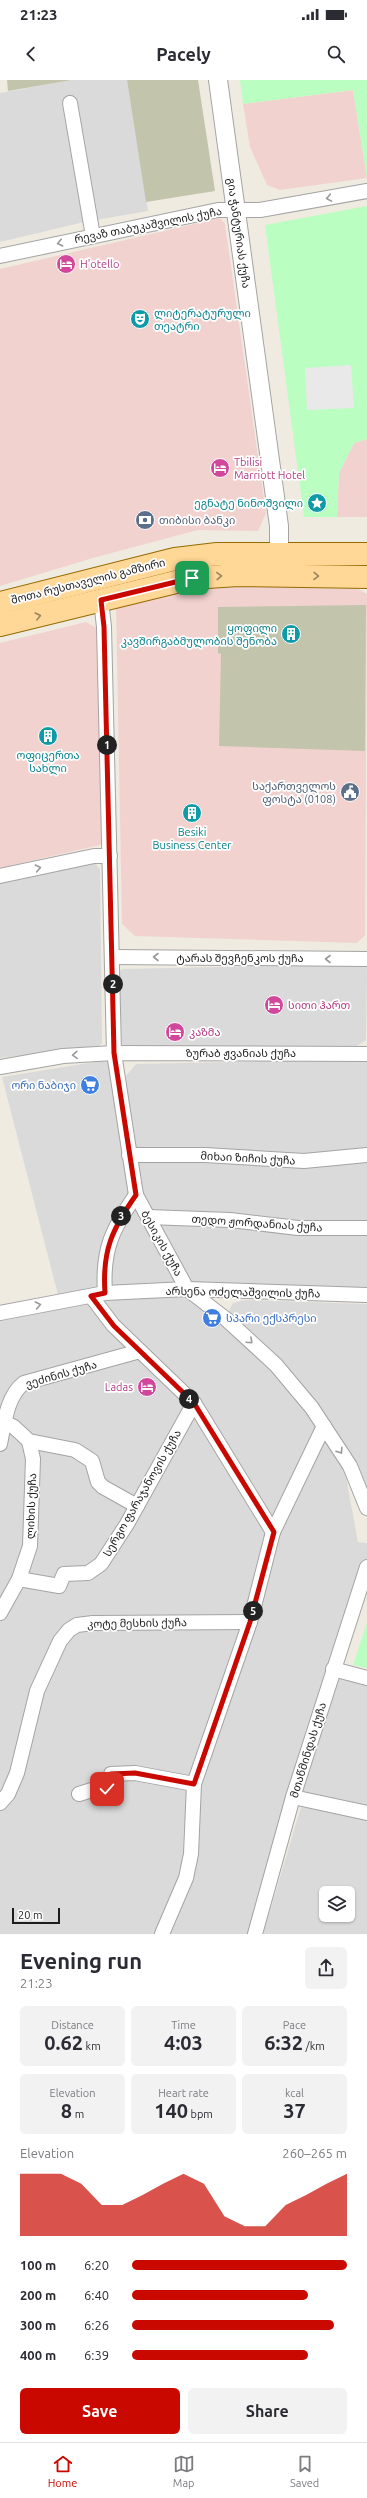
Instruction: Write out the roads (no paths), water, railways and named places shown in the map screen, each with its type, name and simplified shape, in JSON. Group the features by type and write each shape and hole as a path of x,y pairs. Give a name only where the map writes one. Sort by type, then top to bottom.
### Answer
{"main road":[{"name":"შოთა რუსთაველის გამზირი","path":"0,603 175,559 217,554 367,554"},
{"name":"შოთა რუსთაველის გამზირი","path":"0,626 168,582 204,577 367,576"}],"street":[{"name":"გია ჭანტურიას ქუჩა","path":"218,80 279,526 279,553"},
{"path":"70,103 93,236"},
{"name":"რევაზ თაბუკაშვილის ქუჩა","path":"0,256 218,210 260,210 367,192"},
{"name":"ბესიკის ქუჩა","path":"101,600 104,627 114,1053 136,1195 187,1289 226,1319 276,1365 312,1408 350,1466 367,1508"},
{"path":"0,876 94,856 110,856"},
{"name":"ტარას შევჩენკოს ქუჩა","path":"112,957 367,959"},
{"name":"ზურაბ ჟვანიას ქუჩა","path":"0,1067 63,1056 114,1053 367,1054"},
{"name":"მიხაი ზიჩის ქუჩა","path":"129,1155 206,1155 304,1161 367,1155"},
{"path":"105,1293 104,1272 107,1250 117,1222 136,1195"},
{"name":"თედო ჟორდანიას ქუჩა","path":"148,1217 230,1220 298,1228 367,1228"},
{"name":"არსენა ოძელაშვილის ქუჩა","path":"0,1313 105,1293 187,1289 367,1295"},
{"path":"91,1296 114,1326 194,1403 274,1532"},
{"name":"ვეძინის ქუჩა","path":"0,1444 4,1422 15,1389 24,1383 140,1351"},
{"name":"სერგო ფარაჯანოვის ქუჩა","path":"19,1579 59,1586 64,1574 88,1573 96,1569 101,1564 137,1506 194,1403"},
{"path":"4,1422 14,1427 29,1441 75,1450 92,1461 98,1482 103,1487 137,1506"},
{"path":"162,1934 186,1878 191,1854 194,1784 250,1622 274,1532 324,1426"},
{"name":"ლიხის ქუჩა","path":"0,1613 19,1579 30,1546 33,1459 29,1441"},
{"name":"მთაწმინდას ქუჩა","path":"255,1934 293,1797 367,1567"},
{"name":"კოტე მესხის ქუჩა","path":"0,1803 8,1794 17,1773 37,1691 60,1642 70,1630 77,1625 93,1623 250,1622"},
{"path":"333,1669 367,1678"},
{"path":"79,1794 95,1789 107,1789 111,1774 135,1773 194,1784"},
{"path":"293,1797 367,1813"}],"place":[{"name":"H'otello","path":"66,264"},
{"name":"ლიტერატურული თეატრი","path":"140,319"},
{"name":"Tbilisi Marriott Hotel","path":"220,468"},
{"name":"ეგნატე ნინოშვილი","path":"317,503"},
{"name":"თიბისი ბანკი","path":"145,520"},
{"name":"ყოფილი კავშირგაბმულობის შენობა","path":"291,634"},
{"name":"ოფიცერთა სახლი","path":"48,736"},
{"name":"საქართველოს ფოსტა (0108)","path":"350,792"},
{"name":"Besiki Business Center","path":"192,813"},
{"name":"სითი ჰართ","path":"274,1005"},
{"name":"კაზმა","path":"175,1032"},
{"name":"ორი ნაბიჯი","path":"90,1085"},
{"name":"სპარი ექსპრესი","path":"212,1318"},
{"name":"Ladas","path":"147,1387"}]}
